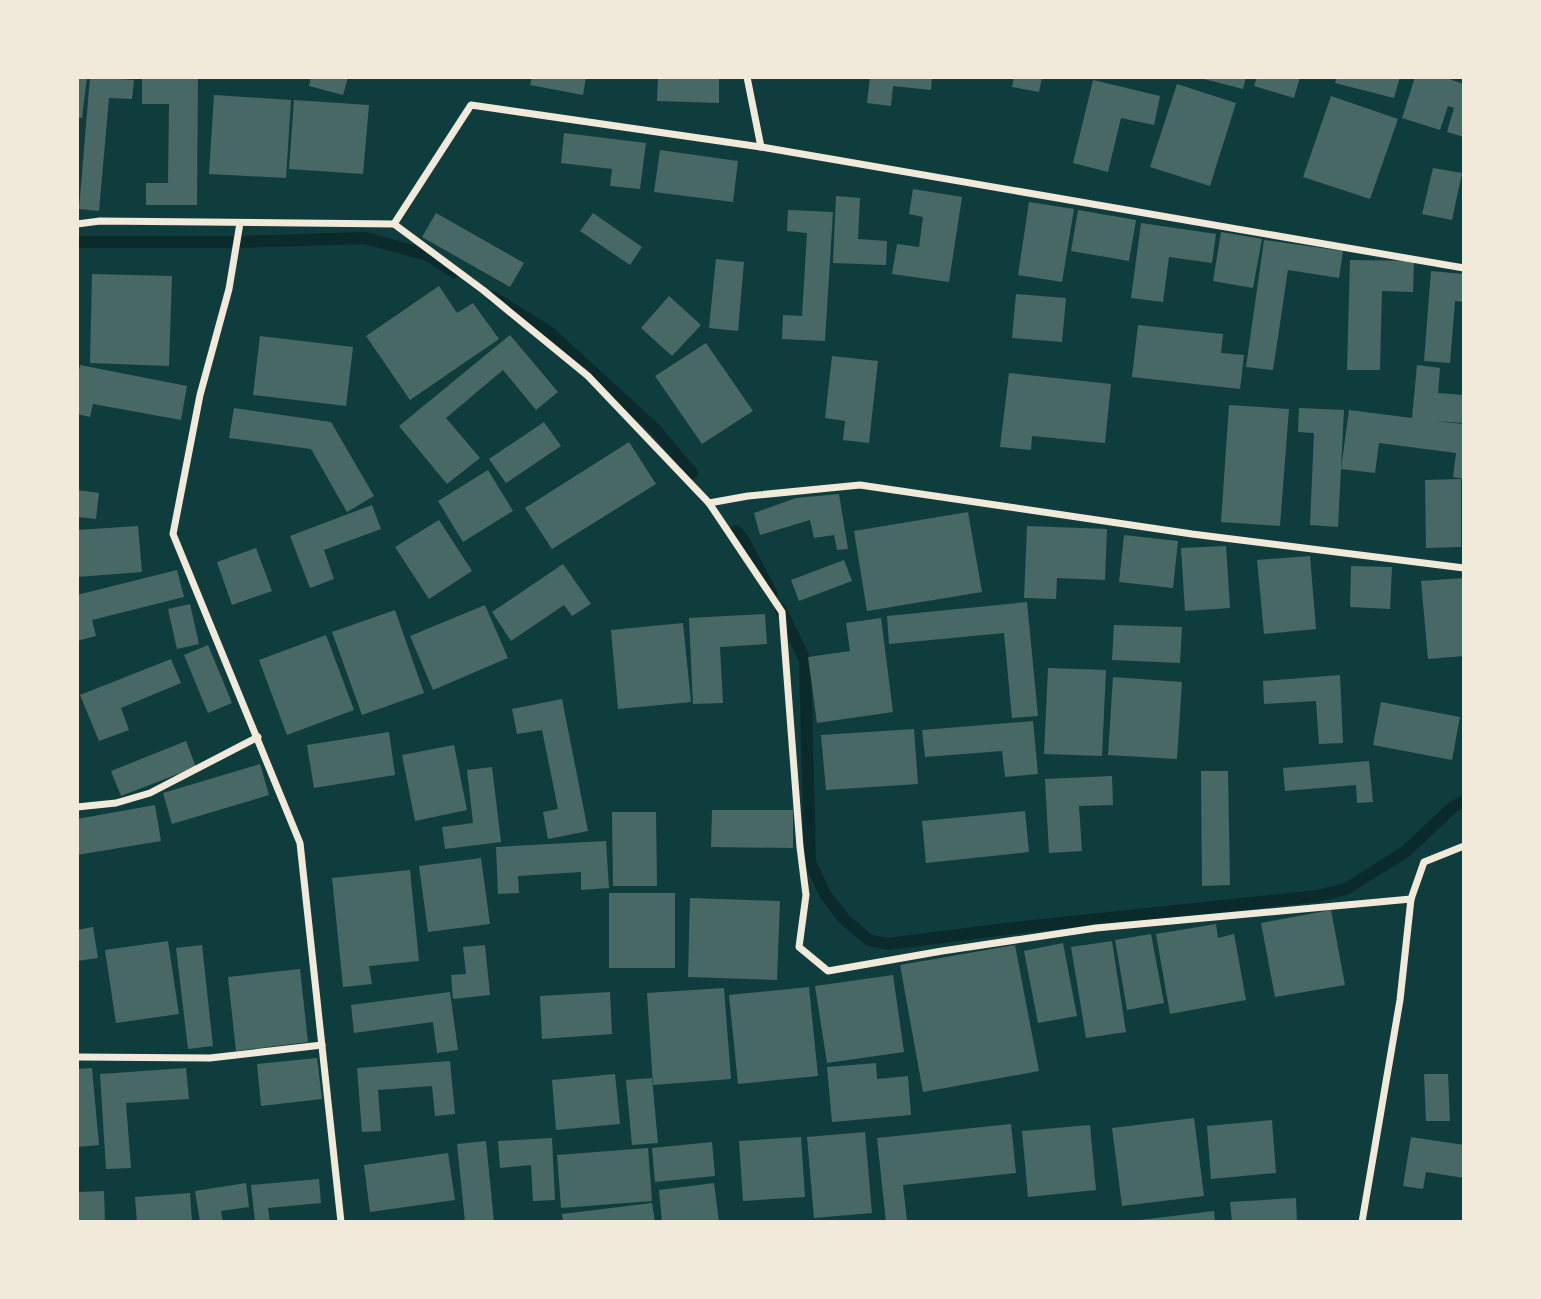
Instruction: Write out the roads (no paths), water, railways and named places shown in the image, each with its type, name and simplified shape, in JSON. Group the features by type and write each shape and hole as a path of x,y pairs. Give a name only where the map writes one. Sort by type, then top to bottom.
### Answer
{"street":[{"path":"747,77 761,147"},
{"path":"394,224 471,105 761,147 1464,268"},
{"path":"77,224 100,221 394,224 483,290 588,376 709,503 782,612 806,895 799,947 828,971 1096,928 1411,900"},
{"path":"240,223 229,289 200,396 173,534 300,843 341,1222"},
{"path":"709,503 748,496 860,485 1192,534 1464,568"},
{"path":"77,807 116,803 150,793 258,737"},
{"path":"1362,1222 1401,1000 1411,900 1424,862 1464,846"},
{"path":"77,1057 210,1058 322,1045"}],"waterway":[{"path":"77,242 239,242 365,238 428,255 454,272"},
{"path":"493,297 549,332 655,429 692,473"},
{"path":"736,531 772,594"},
{"path":"781,610 805,660 810,862 825,894 844,919 869,940 888,944 1318,896 1346,889 1405,852 1453,807 1464,801"}]}
